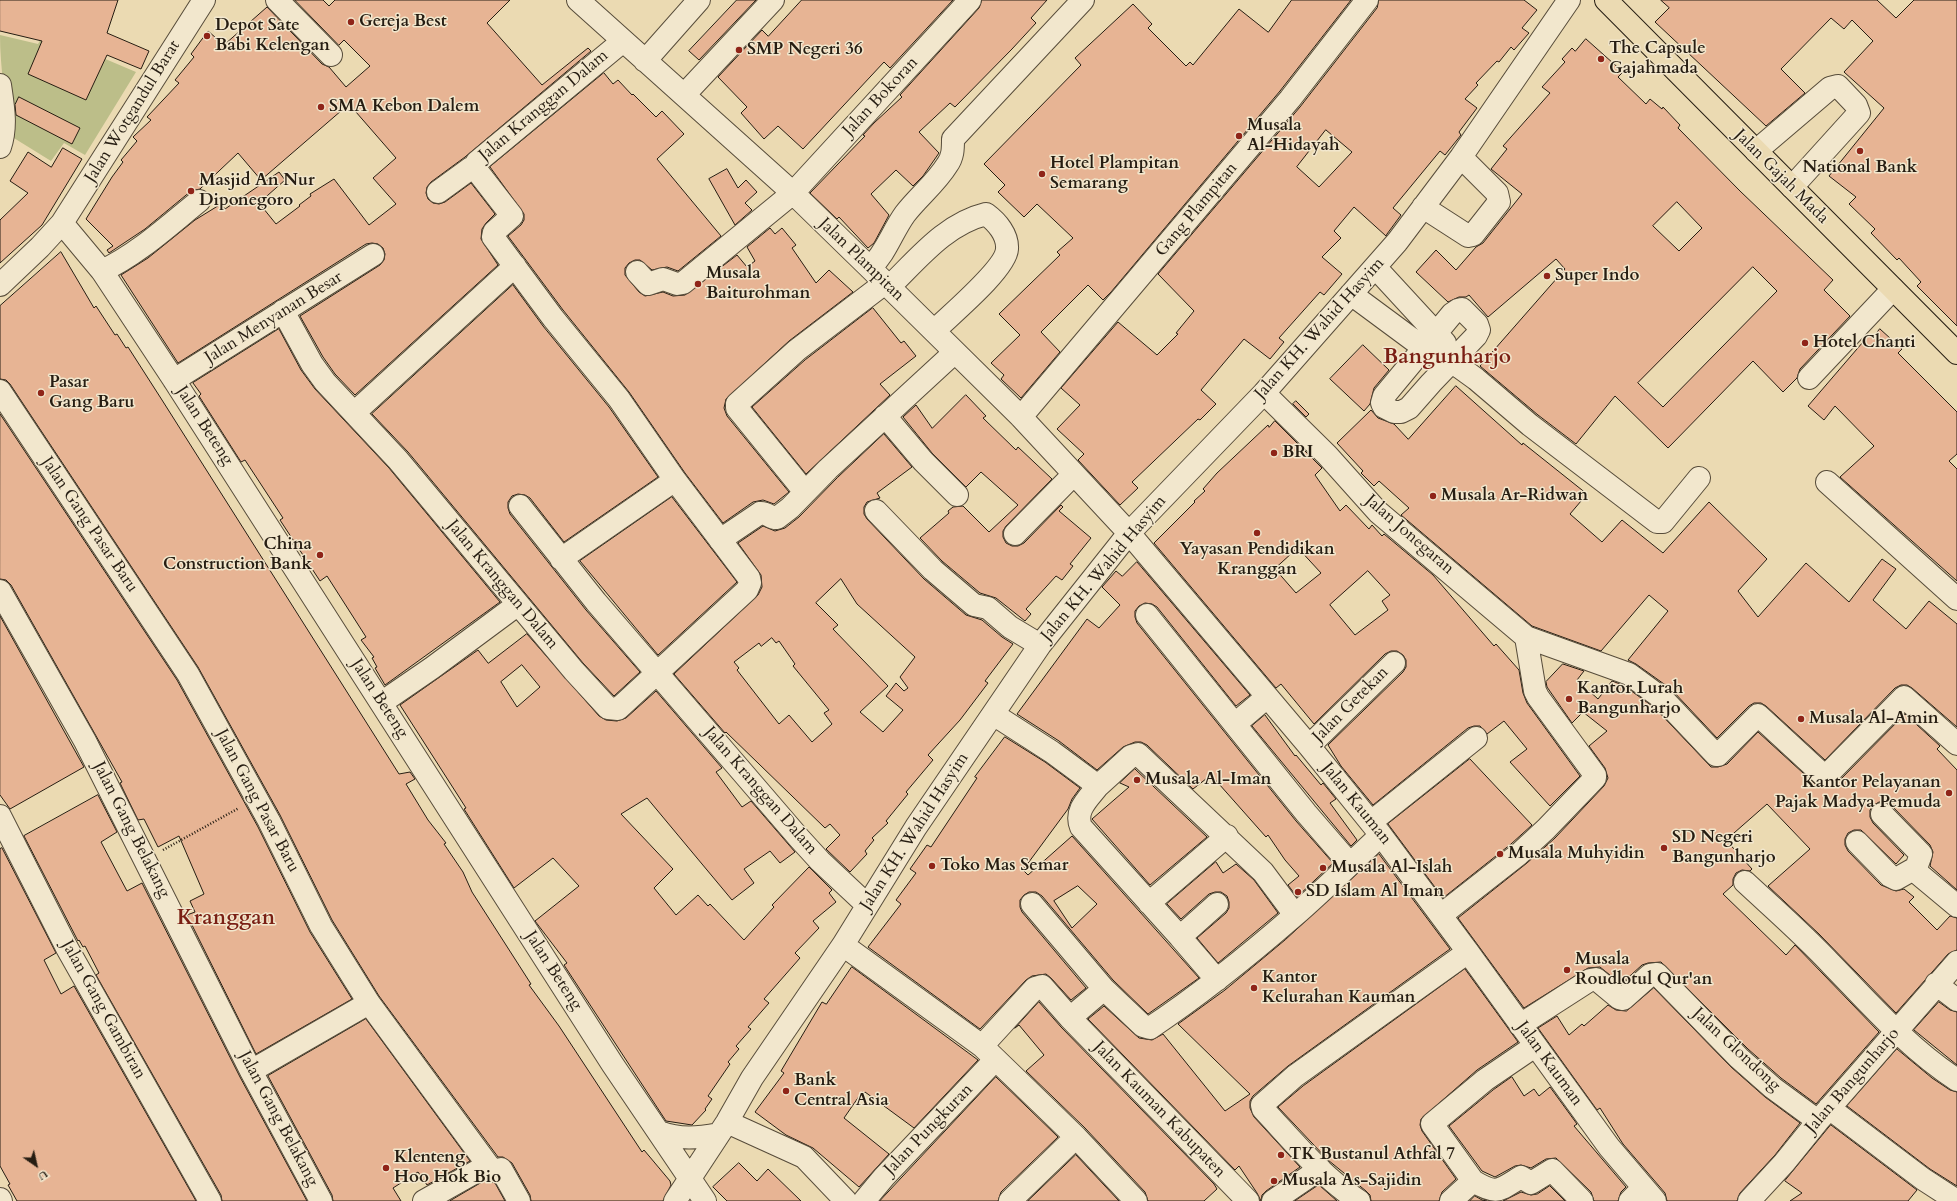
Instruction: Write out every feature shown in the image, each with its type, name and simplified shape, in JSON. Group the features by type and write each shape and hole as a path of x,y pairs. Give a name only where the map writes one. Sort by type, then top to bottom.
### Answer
{"main road":[{"name":"Jalan Gajah Mada","path":"1606,0 1957,353"}],"street":[{"name":"Jalan Wotgandul Barat","path":"0,285 40,247 62,223 204,0"},
{"path":"277,0 331,55"},
{"name":"Jalan Plampitan","path":"578,0 792,193 881,279 1021,416 1129,533"},
{"path":"645,60 699,0"},
{"path":"684,95 772,0"},
{"name":"Jalan Bokoran","path":"637,272 648,284 663,280 683,284 792,193 970,0"},
{"path":"881,279 885,251 893,233 905,214 947,166 953,155 953,139 1083,0"},
{"name":"Gang Plampitan","path":"1021,416 1290,99 1367,0"},
{"name":"Jalan KH. Wahid Hasyim","path":"675,1201 723,1128 752,1078 843,945 916,827 1040,645 1129,533 1264,393 1397,242 1461,157 1570,0"},
{"name":"Jalan Kranggan Dalam","path":"283,311 312,364 325,382 398,460 517,605 574,671 610,709 618,709 719,616 749,586 749,578 676,480 619,398 553,318 492,235 512,216 474,169 477,162 622,41"},
{"path":"0,85 4,116 3,136 0,147"},
{"path":"1756,151 1830,88 1838,86 1856,105 1859,113 1792,187"},
{"path":"1423,207 1468,236 1473,235 1499,202 1497,193 1461,157"},
{"path":"438,192 471,168 474,169"},
{"path":"102,271 116,264 147,243 199,201"},
{"path":"805,492 737,405 797,350 881,279 929,248 948,231 968,219 986,214 993,219 1005,237 1007,250 1004,257 982,285 934,331"},
{"name":"Jalan Beteng","path":"62,223 102,271 174,380 613,1065 705,1201"},
{"name":"Jalan Menyanan Besar","path":"174,380 373,255"},
{"path":"354,413 515,266"},
{"path":"1375,267 1430,340 1454,362 1530,425 1657,522 1663,522 1699,478"},
{"path":"1809,378 1893,289"},
{"path":"1351,294 1430,340"},
{"path":"1458,310 1462,310 1477,324 1479,330 1476,336 1454,362 1409,408 1400,412 1394,412 1384,407 1382,403 1384,396 1430,340 1458,310"},
{"path":"720,540 760,513 764,512 774,519 777,518 955,352"},
{"name":"Jalan Gang Pasar Baru","path":"0,391 188,674 257,798 321,926 369,1003 488,1165 494,1171 501,1169 519,1201"},
{"name":"Jalan Jonegaran","path":"1264,393 1327,455 1378,512 1526,637 1629,674 1663,699 1714,753 1718,755 1756,715 1759,715 1822,774 1827,775 1904,697 1957,744"},
{"path":"885,416 923,461 957,495"},
{"path":"1014,534 1074,474"},
{"path":"561,559 676,480"},
{"path":"1827,482 1957,600"},
{"name":"Jalan Kranggan Dalam","path":"520,506 561,559 799,838 820,861 867,905"},
{"path":"876,511 933,570 974,605 988,608 1010,627 1040,645"},
{"name":"Jalan Kauman","path":"1129,533 1309,746 1376,829 1468,952 1609,1147 1643,1197"},
{"name":"Jalan Gang Belakang","path":"0,591 85,741 251,1072 321,1201"},
{"path":"381,703 432,668 517,605"},
{"path":"1147,615 1316,825 1350,864"},
{"path":"1441,915 1519,854 1546,829 1595,778 1595,775 1534,691 1526,637"},
{"name":"Jalan Getekan","path":"1309,746 1394,664"},
{"path":"1235,724 1267,697"},
{"path":"993,714 1052,752 1098,786"},
{"path":"1032,904 1104,989 1143,1026 1150,1028 1179,1009 1217,980 1295,915 1350,864 1376,829 1476,738"},
{"path":"1217,980 1081,827 1078,820 1083,806 1098,786 1131,756 1138,754 1183,798 1227,836 1263,872 1295,915"},
{"path":"1882,814 1921,854 1915,871"},
{"name":"Jalan Gang Gambiran","path":"0,816 67,948 210,1201"},
{"path":"1149,903 1227,836"},
{"path":"1857,842 1893,878 1896,879 1912,870 1915,871 1957,906"},
{"path":"1745,882 1830,963 1896,1030 1933,1063 1957,1080"},
{"path":"1180,937 1217,904"},
{"path":"843,945 989,1053 1076,1137 1136,1201"},
{"path":"1350,1199 1262,1109 1262,1105 1295,1076 1468,952"},
{"name":"Jalan Bangunharjo","path":"1749,1201 1784,1163 1823,1114 1936,984 1957,962"},
{"name":"Jalan Glondong","path":"1520,1025 1590,980 1596,979 1619,998 1623,999 1650,976 1657,974 1739,1058 1773,1088 1823,1114"},
{"path":"1936,984 1957,1000"},
{"name":"Jalan Pungkuran","path":"864,1201 989,1053 1035,988 1039,986 1043,988 1070,1018"},
{"path":"1070,1018 1104,989"},
{"path":"251,1072 369,1003"},
{"name":"Jalan Kauman Kabupaten","path":"1070,1018 1248,1201"},
{"path":"1535,1046 1485,1080 1432,1124 1473,1181 1488,1190 1500,1190 1521,1177 1531,1183 1553,1170 1582,1201"},
{"path":"1823,1114 1957,1201"},
{"path":"659,1132 678,1138 698,1137 723,1128 804,1157 846,1201"},
{"path":"1010,1201 1076,1137"},
{"path":"424,1201 488,1165"},
{"path":"1273,1201 1320,1169"},
{"path":"1451,1201 1473,1181"}],"path":[{"path":"146,860 257,798"}],"green space":[{"path":"44,33 136,72 85,155 64,143 51,161 9,135 2,72 0,35 38,44"}],"building":[{"path":"0,0 118,0 107,33 149,51 141,69 107,55 86,100 28,74 42,41 0,31"},
{"path":"295,0 323,0 329,6 335,0 510,0 487,23 542,85 588,48 591,51 465,157 431,182 427,187 426,193 428,199 433,203 439,204 445,202 471,183 495,214 482,229 481,239 498,265 355,395 335,374 323,357 300,316 380,265 384,260 385,254 383,248 378,244 366,244 178,363 121,275 148,258 195,220 221,204 225,209 279,172 285,180 259,203 276,224 300,206 299,205 311,196 310,194 334,179 369,225 396,204 373,178 396,158 349,104 261,180 238,153 200,189 191,191 145,229 109,253 107,250 113,246 86,219 123,162 121,160 137,141 133,137 151,120 147,117 179,83 175,80 194,57 191,54 208,31 224,45 267,7 322,64 329,67 346,87 370,66 344,40 339,45"},
{"path":"737,0 756,0 699,60 689,51"},
{"path":"802,0 953,0 890,68 884,62 803,149 778,126 764,139 741,113 747,107 718,77 762,30 768,36"},
{"path":"982,0 1047,0 1031,18 1036,23 1012,49 955,107 950,103 919,132 939,153 923,176 913,186 896,170 871,194 889,215 874,243 868,248 839,217 837,219 810,193 865,136 863,135 874,123 902,97 900,95 979,8"},
{"path":"1292,0 1351,0 1280,91 1111,292 1103,300 1088,285 1041,332 1060,352 1021,398 1001,379 1004,375 991,363 1020,335 999,314 1060,255 1057,252 1073,238 1037,204 1024,217 998,192 1005,185 984,164 1081,65 1075,58 1133,4 1152,24 1148,28 1186,66 1190,62 1193,65 1239,9 1268,32"},
{"path":"1379,0 1524,0 1537,10 1522,28 1529,33 1514,50 1511,47 1499,62 1497,61 1476,83 1478,85 1465,99 1477,108 1459,132 1461,135 1445,155 1440,151 1393,208 1401,215 1386,236 1354,207 1334,231 1341,238 1322,257 1342,274 1324,295 1320,292 1279,338 1284,342 1270,359 1244,339 1201,390 1216,404 1200,420 1198,419 1132,482 1138,488 1120,505 1078,460 1084,454 1057,429 1080,405 1061,388 1118,322 1157,355 1178,334 1176,333 1194,311 1158,274 1300,107 1377,8","holes":["1326,130 1352,152 1319,187 1297,167"]},
{"path":"1661,0 1877,0 1896,18 1914,0 1957,0 1957,326 1917,286 1921,282 1899,258 1897,260 1871,233 1875,229 1849,204 1856,197 1829,176 1884,108 1844,72 1873,41 1852,20 1844,29 1831,18 1781,69 1805,93 1766,126 1655,22 1669,8"},
{"path":"1586,39 1623,72 1618,77 1646,104 1650,99 1662,109 1663,107 1680,125 1678,128 1740,191 1833,280 1824,290 1850,316 1800,369 1797,378 1783,392 1753,361 1668,448 1615,396 1576,444 1538,415 1480,366 1565,269 1556,259 1488,317 1469,295 1466,297 1459,297 1448,302 1416,272 1436,250 1456,270 1476,247 1483,243 1522,194 1491,169 1507,149 1503,146 1550,93 1542,87 1565,62 1562,59 1572,48 1575,51","holes":["1677,202 1702,228 1679,251 1653,226","1753,267 1777,291 1663,407 1638,383"]},
{"path":"604,73 613,84 618,80 656,117 662,111 684,134 657,159 721,236 678,271 667,267 652,270 640,260 635,260 629,263 625,268 625,275 639,292 645,296 663,292 673,296 685,295 737,255 747,267 755,261 747,247 770,228 775,234 782,228 796,245 792,248 816,283 829,270 853,292 789,341 726,399 724,408 727,416 789,492 774,504 763,500 753,502 723,523 685,473 629,392 563,310 508,236 521,225 524,220 524,214 490,167"},
{"path":"19,97 80,128 72,144 16,115 15,105"},
{"path":"63,148 82,159 42,225 0,263 0,220 28,193 10,181 28,152 51,167"},
{"path":"727,169 738,188 746,180 757,192 745,203 752,210 735,225 709,179"},
{"path":"61,252 94,308 96,306 115,335 117,334 126,348 128,347 399,774 410,772 415,779 406,784 428,820 446,843 444,844 463,872 472,892 531,984 529,985 559,1026 642,1152 644,1150 670,1181 671,1185 663,1201 531,1201 530,1195 512,1163 503,1157 498,1157 379,996 332,920 280,815 198,667 10,384 6,380 0,379 0,306"},
{"path":"513,285 543,326 609,407 658,477 564,542 530,498 525,495 518,494 512,496 508,502 510,514 586,610 640,672 614,696 583,663 408,452 372,414"},
{"path":"873,308 901,343 904,341 916,356 880,384 890,395 806,474 752,407 805,360"},
{"path":"279,329 301,370 315,389 389,468 500,602 385,685 375,668 377,667 372,658 374,657 361,640 366,637 327,576 320,581 280,520 283,518 245,460 241,462 199,396 201,394 193,383"},
{"path":"1880,329 1902,349 1898,353 1957,412 1957,454 1949,461 1957,469 1957,581 1840,477 1874,446 1835,406 1824,420 1808,406 1869,335 1872,338"},
{"path":"1363,345 1389,370 1374,388 1370,404 1364,411 1330,379"},
{"path":"1456,386 1522,445 1523,443 1587,494 1570,514 1602,542 1622,520 1663,553 1709,502 1767,559 1738,591 1758,617 1806,563 1849,602 1882,559 1896,569 1873,600 1906,629 1929,601 1957,624 1957,727 1912,688 1907,685 1901,685 1895,688 1825,760 1761,703 1754,703 1749,706 1717,738 1671,689 1628,660 1668,611 1649,595 1601,651 1532,626 1401,515 1409,508 1379,481 1374,486 1361,473 1363,471 1337,443 1371,410 1378,418 1394,424 1408,439"},
{"path":"966,395 986,416 983,418 1016,450 1018,447 1052,479 1006,526 1003,531 1003,537 1006,543 1012,546 1018,546 1024,543 1061,505 1063,507 1059,511 1091,538 1070,564 1073,566 1062,580 1056,576 1026,609 1031,614 1025,621 996,598 980,593 942,561 920,538 949,513 948,511 953,507 963,506 989,532 1018,505 981,472 966,487 932,453 903,417 916,405 932,428"},
{"path":"1296,401 1309,414 1306,417 1293,404"},
{"path":"0,414 177,680 258,827 310,932 352,999 256,1054 187,915 195,912 190,901 204,894 179,836 158,847 144,819 138,820 120,783 122,782 11,585 6,580 0,579"},
{"path":"1275,421 1322,468 1315,475 1340,511 1346,505 1369,529 1372,525 1382,536 1384,534 1433,575 1494,646 1496,644 1519,670 1523,693 1527,703 1580,776 1550,806 1510,762 1527,749 1504,721 1487,734 1480,726 1468,728 1373,805 1341,766 1328,745 1403,672 1406,667 1406,660 1403,655 1397,651 1391,651 1385,654 1314,724 1281,684 1276,688 1154,543 1205,491 1203,489 1217,473 1268,425 1269,427","holes":["1298,548 1321,573 1296,593 1275,569","1368,571 1390,595 1382,601 1388,610 1355,635 1330,605"]},
{"path":"884,434 912,467 877,493 880,498 867,502 864,507 864,514 867,519 924,579 966,615 982,620 1013,644 985,681 988,683 960,720 928,755 933,760 906,792 908,794 886,821 888,823 872,838 874,840 865,851 867,854 850,872 826,849 840,835 830,824 825,828 726,732 725,733 674,674 758,595 762,587 761,575 738,543 763,526 775,531 785,528 799,517 837,478","holes":["841,579 857,604 915,657 900,677 908,688 904,691 896,683 886,696 903,710 883,732 860,712 888,686 833,629 838,625 816,603","772,638 776,643 779,641 795,664 793,666 829,710 824,713 832,724 812,742 789,715 779,724 737,670 739,668 734,662 759,643 761,646"]},
{"path":"672,497 737,582 658,655 580,561"},
{"path":"1137,562 1250,695 1236,706 1157,607 1152,604 1145,603 1139,606 1135,611 1137,623 1296,821 1333,863 1297,897 1288,885 1299,876 1285,860 1268,835 1266,837 1211,775 1193,789 1147,745 1141,742 1135,742 1123,747 1097,770 1059,741 1017,714 1087,619 1099,628 1120,605 1102,587 1116,571 1122,576"},
{"path":"0,616 84,767 10,809 0,795"},
{"path":"527,634 599,716 606,720 617,721 626,718 656,691 722,768 716,772 742,807 751,801 795,852 780,863 770,851 744,869 754,883 732,900 647,798 621,814 673,869 654,888 676,915 698,895 708,906 710,904 744,940 774,907 772,905 809,867 832,890 829,893 836,902 813,921 819,928 795,953 800,958 764,999 769,1003 748,1027 751,1029 736,1046 739,1049 728,1062 730,1064 708,1096 712,1099 705,1109 706,1110 692,1125 666,1121 564,965 567,963 535,921 579,886 553,858 514,888 464,809 466,808 400,705 478,650 488,663","holes":["522,665 540,687 517,707 501,682"]},
{"path":"1563,664 1584,671 1577,680 1598,699 1612,681 1623,685 1655,708 1711,767 1718,767 1727,764 1758,732 1814,783 1820,786 1830,787 1836,784 1905,714 1940,746 1937,749 1957,770 1957,890 1930,866 1933,852 1930,845 1891,805 1886,802 1879,802 1874,805 1870,810 1870,817 1873,823 1904,855 1896,864 1861,830 1854,830 1848,833 1845,839 1845,845 1848,851 1881,885 1896,891 1904,889 1914,897 1909,902 1937,930 1950,916 1957,918 1957,950 1948,954 1896,1013 1819,934 1768,886 1810,849 1767,804 1726,840 1752,869 1750,871 1742,870 1736,873 1733,879 1733,885 1723,894 1786,955 1795,945 1879,1032 1816,1104 1781,1078 1748,1049 1661,962 1642,965 1621,984 1600,967 1588,968 1524,1008 1458,918 1527,863 1555,838 1604,786 1608,778 1605,768 1589,746 1607,731 1583,712 1572,723 1547,687 1546,682"},
{"path":"1265,715 1295,756 1296,755 1321,785 1323,783 1336,799 1330,803 1357,840 1351,846 1252,726"},
{"path":"1005,737 1045,762 1080,788 1072,799 1068,809 1023,870 1028,875 1072,836 1199,978 1148,1014 1113,980 1042,896 1036,892 1029,892 1020,900 1022,912 1086,988 1071,1000 1046,974 1032,976 1026,980 980,1029 868,947 901,904 896,900 916,873 910,869 927,845 931,847 977,778 975,777","holes":["1078,886 1097,904 1072,928 1054,901"]},
{"path":"1470,759 1532,825 1511,844 1443,898 1388,824"},
{"path":"1135,769 1207,837 1150,885 1092,819 1129,787 1120,783"},
{"path":"98,795 117,832 101,842 127,891 142,883 240,1077 307,1201 222,1201 221,1195 96,975 99,973 85,946 83,947 79,940 78,941 24,836"},
{"path":"2,848 56,953 44,960 61,994 74,986 196,1201 17,1201 8,1185 10,1184 0,1166 0,849"},
{"path":"1379,854 1450,949 1288,1066 1253,1096 1250,1101 1250,1108 1254,1117 1300,1167 1266,1191 1262,1195 1261,1201 1239,1166 1235,1170 1088,1019 1104,1006 1139,1038 1152,1040 1163,1034 1225,1111 1250,1094 1178,1024 1225,990 1285,940"},
{"path":"1216,862 1223,873 1236,864 1254,880 1278,913 1218,963 1197,938 1226,913 1229,908 1227,896 1221,892 1209,894 1181,919 1167,904"},
{"path":"852,967 978,1060 914,1128 865,1092 862,1092 844,1118 889,1154 859,1187 813,1148 786,1135 755,1112 784,1073 781,1071 822,1002 826,1004"},
{"path":"1465,969 1518,1042 1477,1070 1421,1119 1420,1125 1422,1131 1456,1179 1442,1192 1439,1201 1371,1201 1370,1195 1328,1160 1278,1107 1303,1086"},
{"path":"1654,988 1731,1067 1765,1097 1800,1123 1775,1155 1740,1193 1737,1201 1667,1201 1665,1193 1623,1144 1600,1108 1597,1110 1538,1028 1557,1016 1569,1035 1582,1024 1584,1026 1608,1005 1616,1010 1626,1011"},
{"path":"1039,1002 1061,1027 1214,1184 1217,1189 1204,1201 1148,1201 1145,1192 1085,1128 1026,1071 1044,1055 1019,1025 1015,1028"},
{"path":"1939,1002 1950,1010 1957,1012 1957,1065 1914,1030"},
{"path":"366,1019 470,1161 427,1185 418,1172 393,1188 401,1201 333,1201 332,1195 268,1076"},
{"path":"1897,1049 1932,1078 1950,1090 1957,1092 1957,1186 1930,1169 1847,1106"},
{"path":"996,1077 1058,1137 1001,1192 998,1201 880,1201"},
{"path":"1512,1077 1524,1096 1534,1089 1539,1096 1550,1087 1577,1124 1574,1126 1626,1187 1621,1192 1618,1201 1594,1201 1591,1192 1556,1158 1546,1159 1531,1168 1521,1165 1515,1166 1495,1177 1482,1171 1449,1126 1493,1090"},
{"path":"1831,1125 1917,1190 1908,1201 1790,1201 1802,1193 1785,1181"},
{"path":"1076,1155 1119,1201 1028,1201"},
{"path":"739,1163 757,1181 768,1169 801,1201 727,1201 713,1187"},
{"path":"486,1180 495,1183 505,1201 450,1201"},
{"path":"1319,1185 1337,1201 1295,1201"},
{"path":"1550,1186 1565,1201 1503,1201 1521,1192 1531,1195 1537,1194"},
{"path":"1475,1196 1482,1200 1487,1201 1470,1201"}],"place":[{"name":"Gereja Best","path":"351,22"},
{"name":"Depot Sate Babi Kelengan","path":"207,36"},
{"name":"SMP Negeri 36","path":"739,50"},
{"name":"The Capsule Gajahmada","path":"1601,59"},
{"name":"SMA Kebon Dalem","path":"321,107"},
{"name":"Musala Al-Hidayah","path":"1239,136"},
{"name":"National Bank","path":"1860,151"},
{"name":"Hotel Plampitan Semarang","path":"1042,174"},
{"name":"Masjid An Nur Diponegoro","path":"191,191"},
{"name":"Super Indo","path":"1547,276"},
{"name":"Musala Baiturohman","path":"698,284"},
{"name":"Hotel Chanti","path":"1805,343"},
{"name":"Pasar Gang Baru","path":"41,393"},
{"name":"BRI","path":"1274,453"},
{"name":"Musala Ar-Ridwan","path":"1433,496"},
{"name":"Yayasan Pendidikan Kranggan","path":"1257,533"},
{"name":"China Construction Bank","path":"320,555"},
{"name":"Kantor Lurah Bangunharjo","path":"1569,699"},
{"name":"Musala Al-Amin","path":"1801,719"},
{"name":"Musala Al-Iman","path":"1137,780"},
{"name":"Kantor Pelayanan Pajak Madya Pemuda","path":"1949,793"},
{"name":"SD Negeri Bangunharjo","path":"1664,848"},
{"name":"Musala Muhyidin","path":"1500,854"},
{"name":"Toko Mas Semar","path":"932,866"},
{"name":"Musala Al-Islah","path":"1323,868"},
{"name":"SD Islam Al Iman","path":"1298,892"},
{"name":"Musala Roudlotul Qur'an","path":"1567,970"},
{"name":"Kantor Kelurahan Kauman","path":"1254,988"},
{"name":"Bank Central Asia","path":"786,1091"},
{"name":"TK Bustanul Athfal 7","path":"1281,1155"},
{"name":"Klenteng Hoo Hok Bio","path":"386,1168"},
{"name":"Musala As-Sajidin","path":"1274,1181"}],"district":[{"name":"Bangunharjo","path":"1447,358"},
{"name":"Kranggan","path":"226,919"}]}
